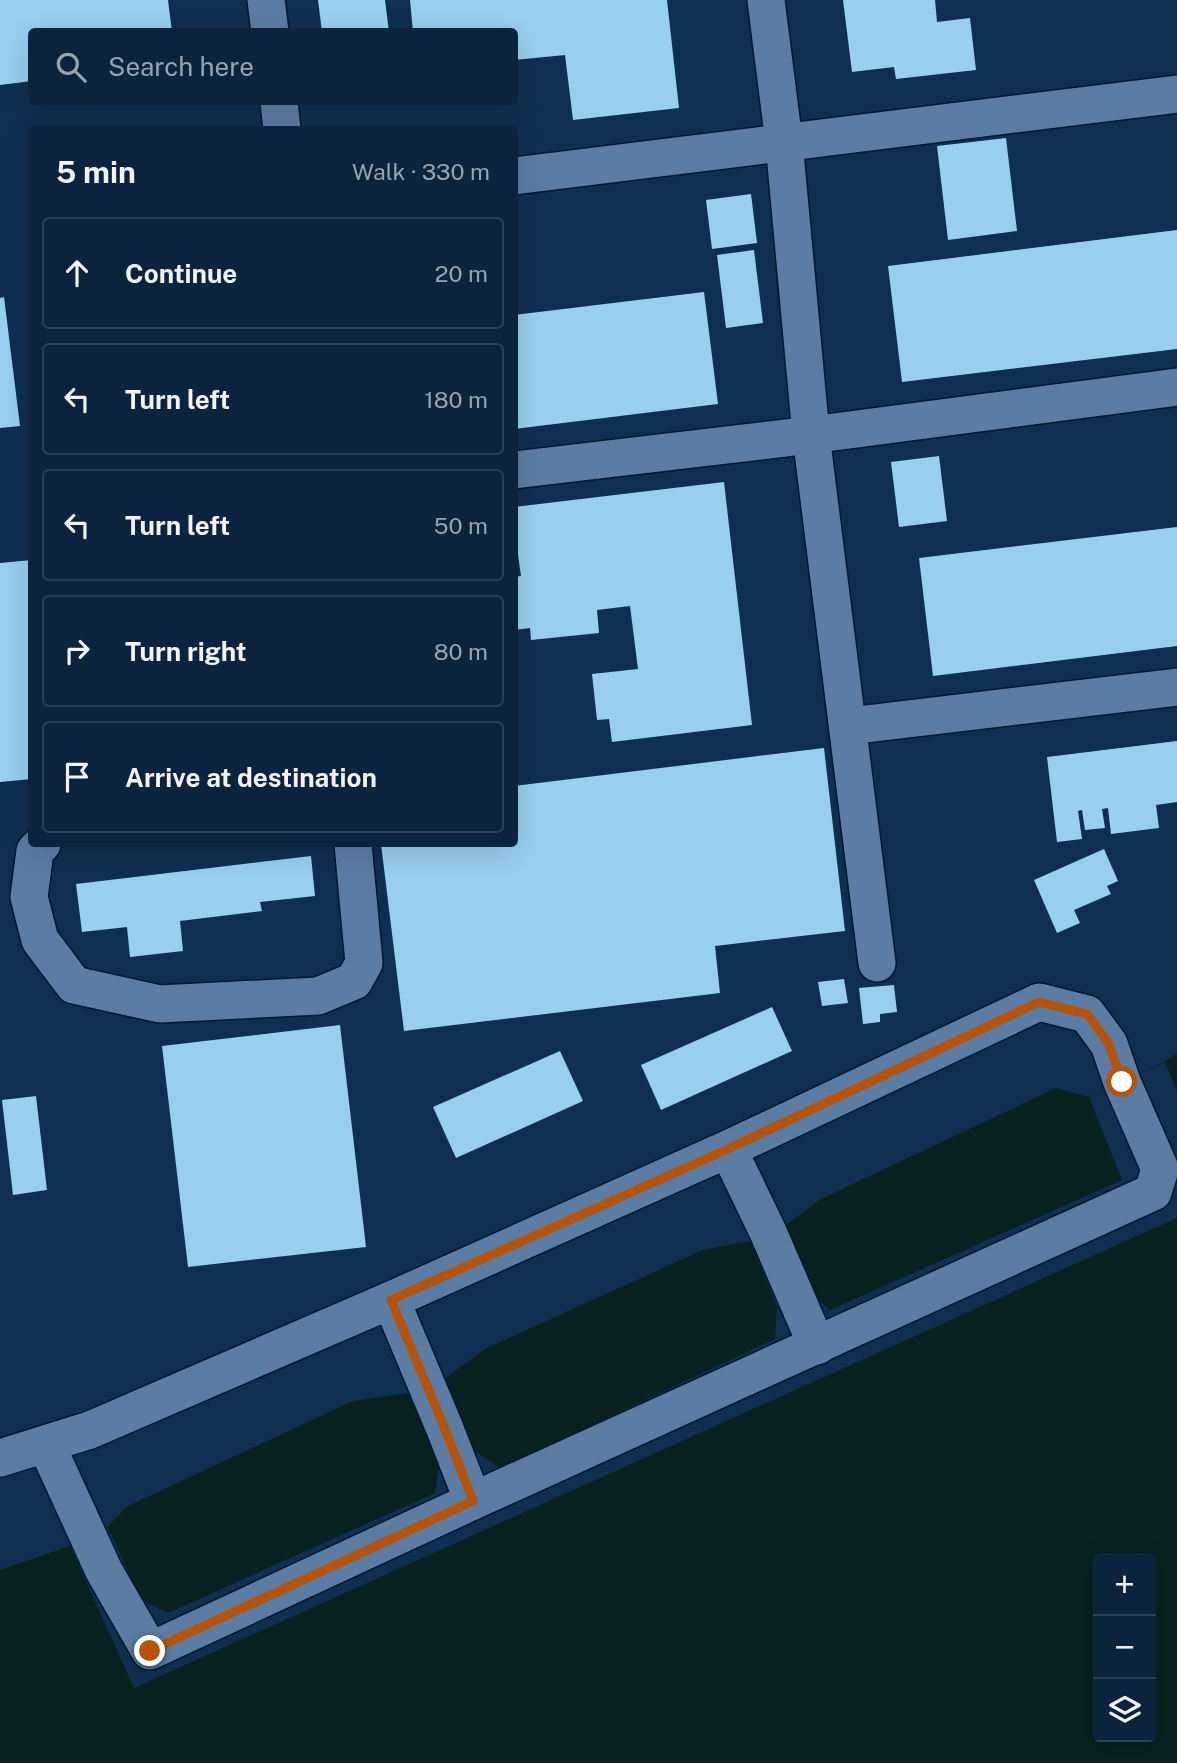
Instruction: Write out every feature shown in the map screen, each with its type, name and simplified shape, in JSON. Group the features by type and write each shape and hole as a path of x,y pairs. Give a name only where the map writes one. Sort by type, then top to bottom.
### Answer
{"lane":[{"path":"266,0 270,28"},
{"path":"766,0 784,142 811,435 877,963"},
{"path":"518,175 1177,94"},
{"path":"279,105 282,126"},
{"path":"518,470 811,435 1177,387"},
{"path":"849,726 1177,687"},
{"path":"39,847 35,851 29,897 40,940 74,985 160,1004 318,996 354,981 364,963 353,847"},
{"path":"0,1458 90,1430 391,1300 728,1149 1039,1002 1087,1014 1109,1044 1122,1082 1160,1169 1153,1192 150,1651 104,1571 46,1444"},
{"path":"728,1149 768,1232 817,1346"},
{"path":"391,1300 473,1501"}],"shaded area":[{"path":"1177,1053 1177,1763 0,1763 0,1570 70,1546 108,1527 126,1507 353,1401 408,1393 444,1379 485,1349 703,1250 750,1241 786,1225 821,1199 1056,1088 1089,1097 1164,1062"}],"pier":[{"path":"1165,1062 1177,1091 1177,1218 134,1688 70,1546 108,1527 141,1600 168,1613 435,1493 439,1464 408,1393 444,1379 475,1451 500,1468 775,1339 777,1306 750,1241 768,1232 786,1225 811,1293 830,1310 1122,1180 1089,1097"}],"building":[{"path":"0,0 168,0 172,28 28,28 28,82 0,85"},
{"path":"318,0 385,0 388,28 322,28"},
{"path":"410,0 667,0 679,108 573,120 565,55 518,60 518,28 413,28"},
{"path":"843,0 935,0 937,22 970,18 976,70 896,79 894,67 852,72"},
{"path":"1006,138 1017,231 948,240 937,146"},
{"path":"751,194 757,243 712,249 706,200"},
{"path":"1177,230 1177,349 902,382 888,266"},
{"path":"754,250 763,323 726,328 717,255"},
{"path":"704,292 718,404 518,429 518,315"},
{"path":"4,297 20,426 0,428 0,298"},
{"path":"939,456 947,521 899,527 891,462"},
{"path":"724,482 752,725 612,742 609,719 597,720 592,674 638,669 630,606 597,610 599,633 531,640 530,628 518,630 518,576 521,576 518,507"},
{"path":"1177,527 1177,646 933,676 919,558"},
{"path":"28,560 28,779 0,782 0,563"},
{"path":"1177,741 1177,802 1156,805 1159,828 1111,834 1108,808 1102,809 1105,828 1085,830 1082,810 1078,811 1082,839 1057,842 1047,757"},
{"path":"824,748 845,931 715,946 720,993 404,1031 381,847 518,847 518,786"},
{"path":"1104,849 1118,881 1107,886 1111,894 1074,910 1080,923 1057,933 1034,880"},
{"path":"311,856 315,896 260,902 262,911 180,921 183,951 130,957 127,927 82,932 76,884"},
{"path":"844,979 848,1003 822,1006 818,982"},
{"path":"894,985 897,1012 880,1014 880,1022 863,1024 859,988"},
{"path":"772,1007 792,1051 661,1110 641,1065"},
{"path":"340,1025 366,1247 188,1267 162,1046"},
{"path":"560,1051 583,1101 456,1158 433,1107"},
{"path":"36,1096 47,1190 13,1195 2,1100"}],"route":[{"path":"150,1651 473,1501 391,1300 728,1149 1039,1002 1087,1014 1109,1044 1122,1082"}]}
